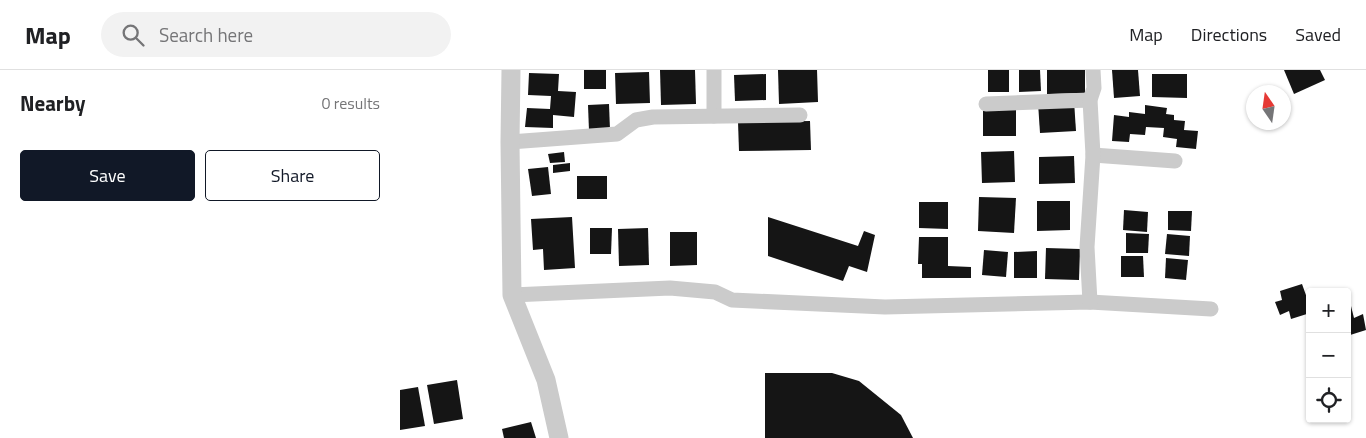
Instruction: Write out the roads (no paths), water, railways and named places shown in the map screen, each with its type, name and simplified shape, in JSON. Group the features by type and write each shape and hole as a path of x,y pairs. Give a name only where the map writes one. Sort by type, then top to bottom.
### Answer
{"street":[{"path":"511,70 512,295 546,380 559,438"},
{"path":"714,70 714,116"},
{"path":"1090,302 1087,247 1092,155 1090,100 1094,88 1093,70"},
{"path":"986,104 1090,100"},
{"path":"510,142 617,134 636,120 653,117 800,115"},
{"path":"1092,155 1175,161"},
{"path":"512,295 670,288 715,292 732,300 885,307 1090,302 1211,309"}]}
